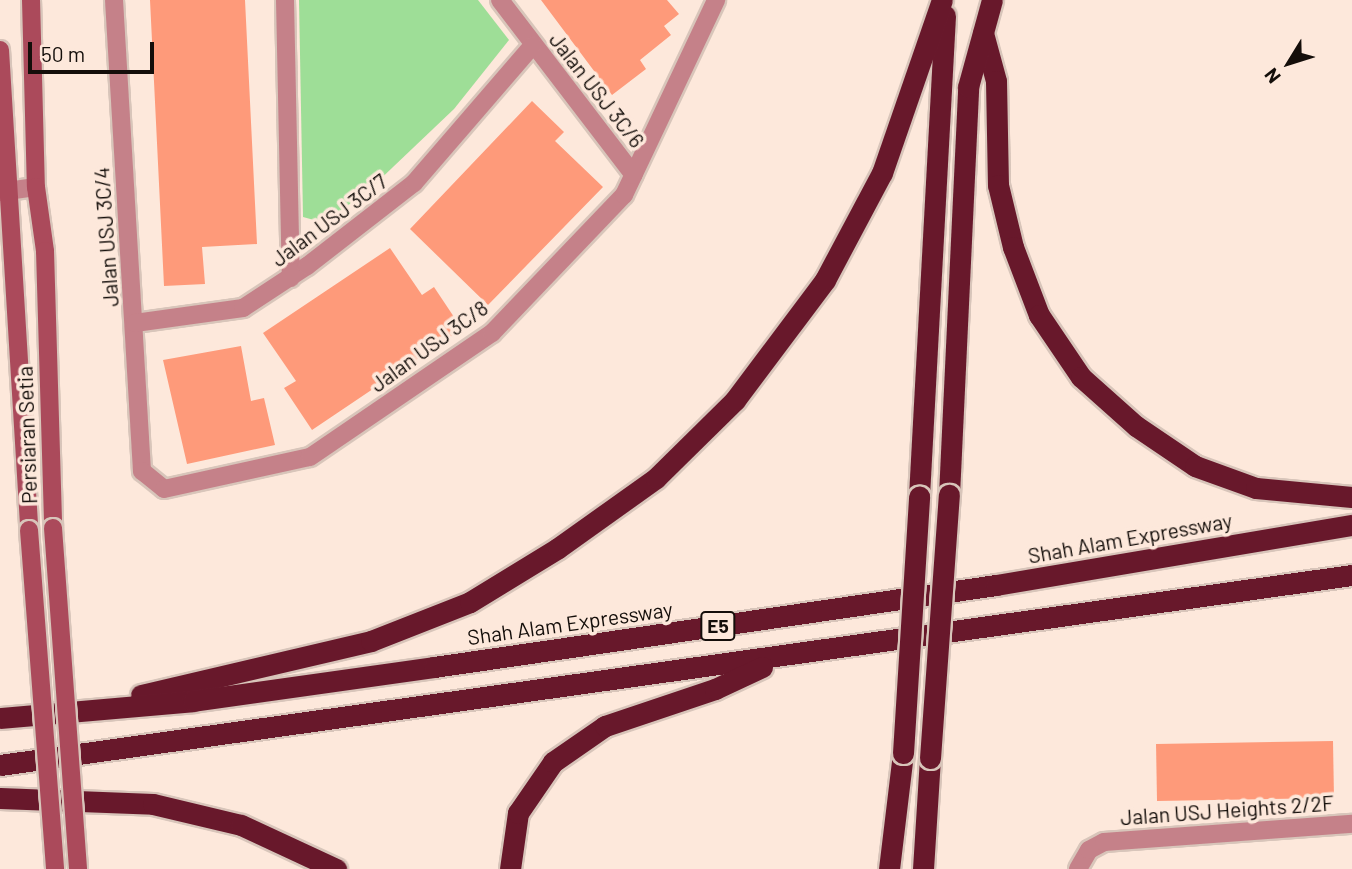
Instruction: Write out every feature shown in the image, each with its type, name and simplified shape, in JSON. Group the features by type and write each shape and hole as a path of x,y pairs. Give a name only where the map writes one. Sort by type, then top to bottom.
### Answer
{"highway":[{"path":"889,869 903,753 944,0"},
{"path":"81,711 371,641 470,602 558,548 656,478 735,400 825,280 882,173 944,0"},
{"path":"923,869 949,495 968,87 992,0"},
{"path":"983,33 996,81 998,185 1013,247 1039,315 1081,377 1136,426 1195,466 1256,488 1327,498 1352,497"},
{"name":"Shah Alam Expressway","path":"0,718 220,697 928,596 1352,525"},
{"name":"E5","path":"0,765 783,658 1352,575"},
{"path":"510,869 518,813 553,762 605,726 715,689 783,658"},
{"path":"0,798 153,804 241,824 336,869"}],"main road":[{"name":"Persiaran Setia","path":"31,0 36,187 45,251 52,527 78,869"},
{"name":"Persiaran Setia","path":"0,50 4,192 55,869"},
{"path":"0,235 11,257"}],"street":[{"name":"Jalan USJ 3C/4","path":"114,0 142,471"},
{"path":"285,0 291,278"},
{"name":"Jalan USJ 3C/6","path":"500,0 634,174"},
{"name":"Jalan USJ 3C/8","path":"142,471 164,489 310,457 492,333 624,195 710,4"},
{"name":"Jalan USJ 3C/7","path":"135,323 243,308 291,278 361,229 414,183 533,45"},
{"path":"4,192 36,187"},
{"name":"Jalan USJ Heights 2/2F","path":"1078,869 1089,850 1104,842 1352,824"}],"green space":[{"path":"299,0 478,0 509,40 454,109 372,187 325,223 303,217"}],"building":[{"path":"150,0 245,0 257,244 202,247 205,284 164,286"},
{"path":"541,0 667,0 679,14 664,26 671,35 640,60 646,69 612,95"},
{"path":"532,101 564,132 555,141 603,187 488,305 410,229"},
{"path":"390,248 422,295 434,287 462,329 312,430 284,388 296,381 263,333"},
{"path":"241,346 251,401 264,398 275,445 187,464 163,360"},
{"path":"1333,741 1334,798 1157,801 1156,744"}]}
